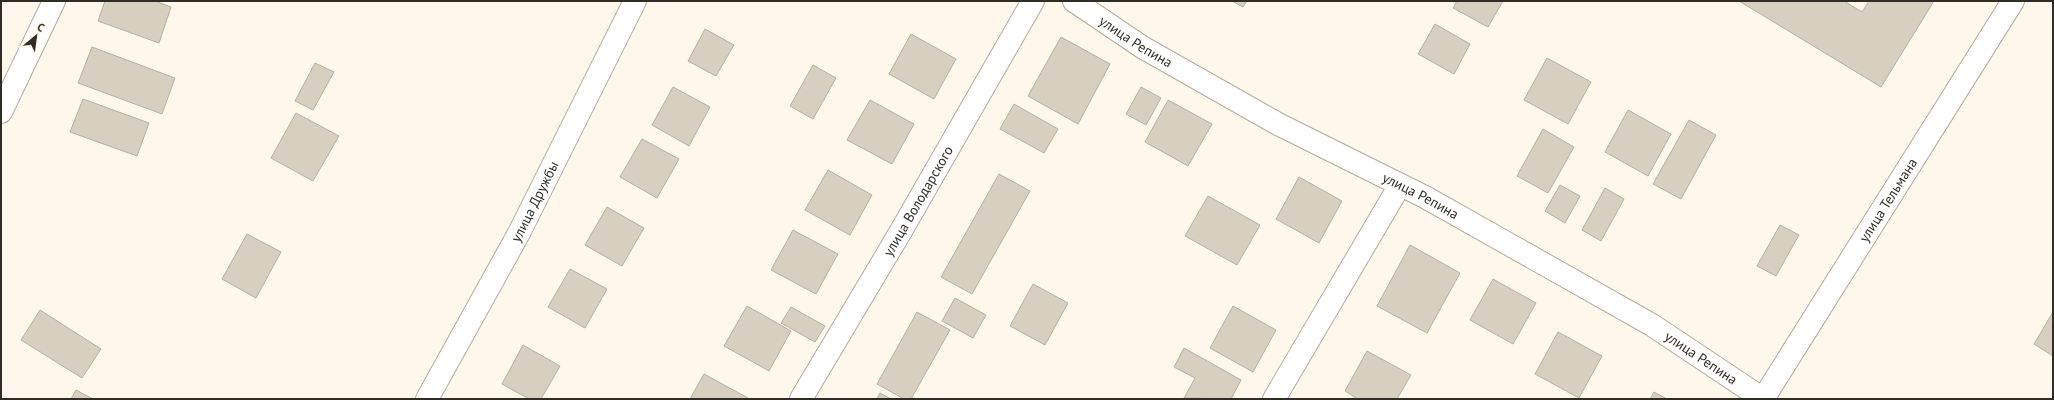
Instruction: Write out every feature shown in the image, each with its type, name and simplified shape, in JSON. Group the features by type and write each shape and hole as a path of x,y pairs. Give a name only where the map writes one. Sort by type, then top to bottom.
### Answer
{"street":[{"path":"1,112 54,1"},
{"name":"улица Дружбы","path":"427,399 519,233 635,1"},
{"name":"улица Володарского","path":"801,399 901,231 1033,1"},
{"name":"улица Репина","path":"1074,1 1142,47 1278,124 1425,197 1652,325 1763,399"},
{"name":"улица Тельмана","path":"1763,399 2013,1"},
{"path":"1274,399 1400,185"}],"building":[{"path":"105,1 155,1 171,7 159,43 98,21"},
{"path":"1232,1 1247,1 1243,7"},
{"path":"1457,1 1503,1 1488,27 1453,8"},
{"path":"1739,1 1844,1 1862,12 1869,1 1934,1 1881,87"},
{"path":"1435,24 1470,44 1454,74 1418,54"},
{"path":"705,29 734,45 716,76 688,61"},
{"path":"911,34 956,59 934,99 889,74"},
{"path":"1061,37 1110,64 1078,124 1028,96"},
{"path":"92,47 175,78 162,114 78,83"},
{"path":"1547,58 1591,82 1568,124 1524,100"},
{"path":"315,63 334,72 313,110 295,101"},
{"path":"813,65 836,78 813,119 790,106"},
{"path":"673,87 710,107 689,146 652,125"},
{"path":"1141,87 1161,98 1146,125 1126,114"},
{"path":"83,99 149,123 137,156 70,132"},
{"path":"870,100 914,124 892,164 847,140"},
{"path":"1168,100 1212,124 1188,166 1145,142"},
{"path":"1014,104 1058,129 1044,153 1000,129"},
{"path":"1628,110 1671,134 1648,176 1605,152"},
{"path":"296,113 339,136 313,181 271,158"},
{"path":"1689,120 1716,135 1681,199 1653,184"},
{"path":"1543,129 1574,147 1548,193 1517,176"},
{"path":"642,139 679,159 657,198 620,177"},
{"path":"828,170 872,195 850,235 805,210"},
{"path":"999,174 1030,191 972,294 941,277"},
{"path":"1299,177 1342,201 1319,243 1276,219"},
{"path":"1560,185 1580,196 1565,223 1545,211"},
{"path":"1605,188 1624,199 1601,241 1582,230"},
{"path":"1208,196 1260,225 1237,265 1185,236"},
{"path":"607,207 644,228 622,266 585,245"},
{"path":"1780,225 1799,235 1776,276 1757,266"},
{"path":"793,230 838,254 816,294 771,270"},
{"path":"247,234 281,252 256,298 222,279"},
{"path":"1410,245 1460,273 1427,333 1377,306"},
{"path":"570,269 607,289 585,328 548,307"},
{"path":"1493,279 1536,303 1513,344 1470,320"},
{"path":"1033,284 1068,303 1045,345 1010,326"},
{"path":"955,298 986,315 973,338 942,321"},
{"path":"747,306 791,331 769,371 724,346"},
{"path":"1233,306 1276,330 1253,372 1210,348"},
{"path":"791,307 825,326 815,342 781,323"},
{"path":"40,310 101,349 82,378 21,340"},
{"path":"917,312 950,330 911,399 904,399 877,384"},
{"path":"2053,312 2053,356 2034,344"},
{"path":"1558,332 1602,356 1579,398 1535,374"},
{"path":"523,345 560,366 541,399 529,399 502,384"},
{"path":"1184,348 1241,380 1231,399 1184,398 1195,378 1174,367"},
{"path":"1367,351 1411,375 1397,399 1358,399 1345,391"},
{"path":"704,374 748,398 748,399 690,399"},
{"path":"76,390 93,399 71,399"},
{"path":"1654,392 1667,399 1650,399"},
{"path":"880,393 891,399 877,399"}]}
